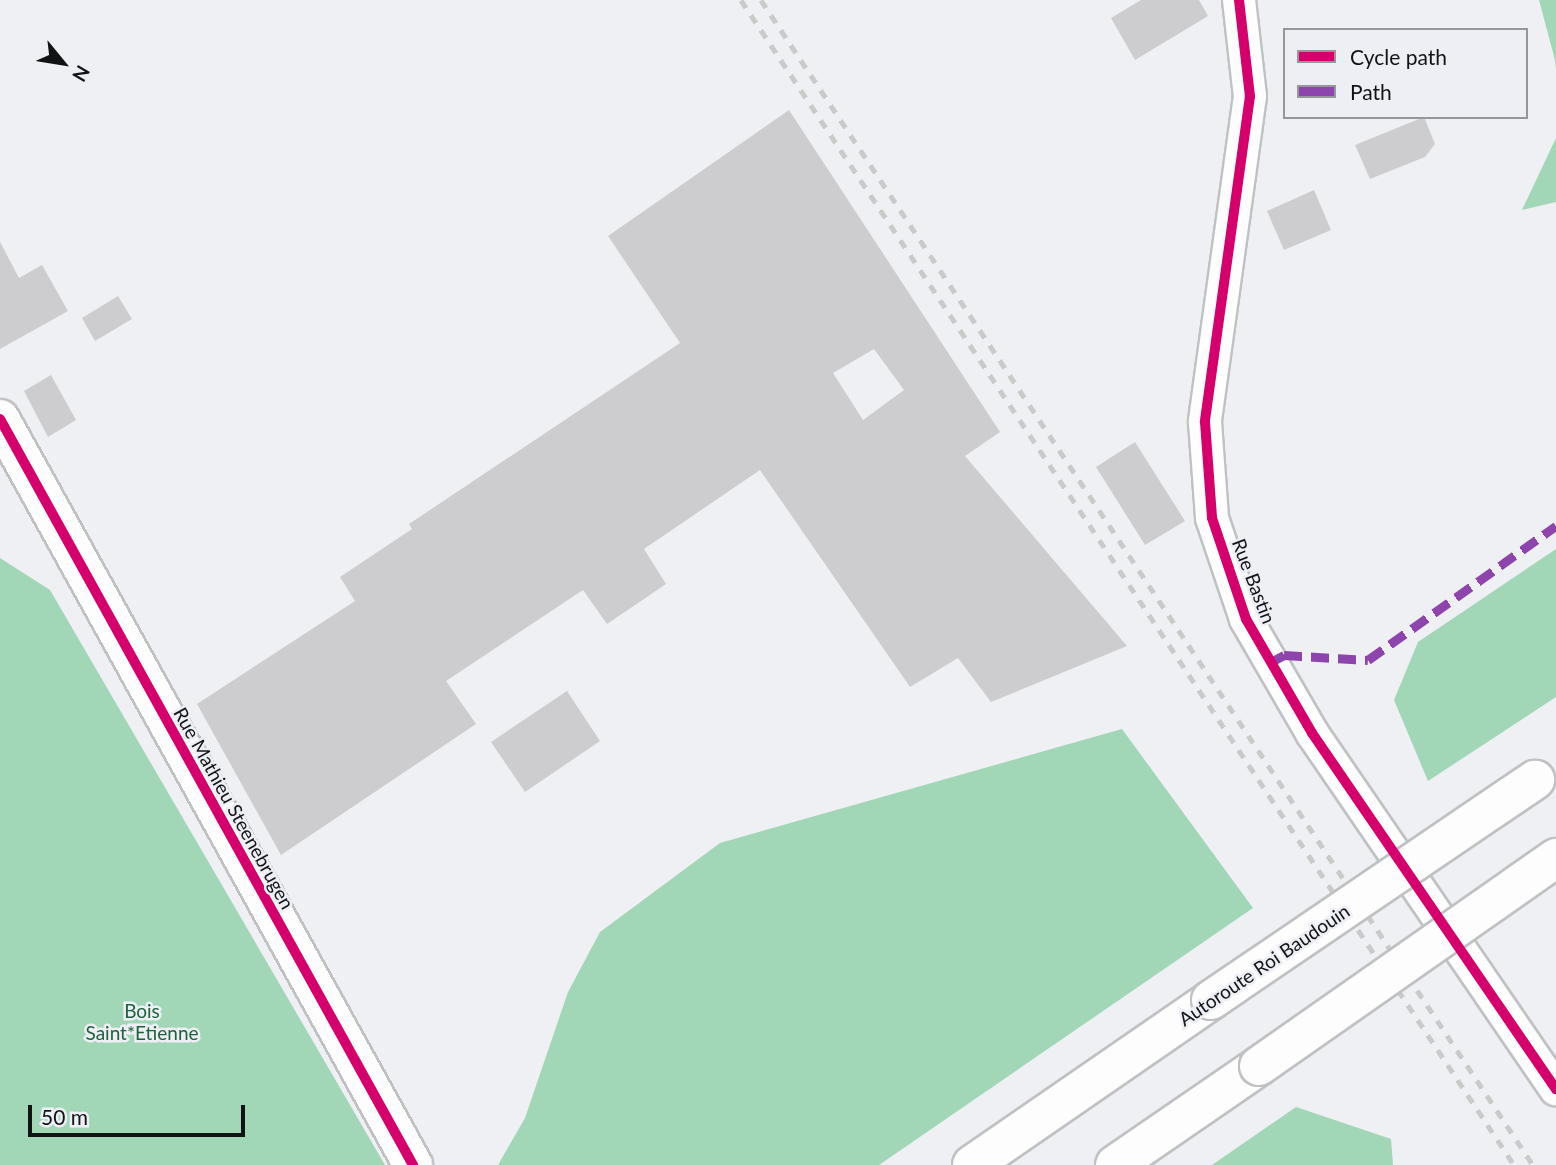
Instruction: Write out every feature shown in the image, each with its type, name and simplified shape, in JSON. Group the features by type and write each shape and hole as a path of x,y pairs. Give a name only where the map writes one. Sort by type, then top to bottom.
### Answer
{"main road":[{"name":"Rue Mathieu Steenebrugen","path":"0,419 413,1165"},
{"name":"Autoroute Roi Baudouin","path":"972,1165 1545,772"},
{"path":"1115,1165 1556,858"}],"street":[{"name":"Rue Bastin","path":"1239,0 1250,96 1205,422 1213,517 1246,619 1312,733 1556,1090"}],"green space":[{"path":"1539,0 1556,0 1556,69 1555,60"},
{"path":"1556,138 1556,202 1522,210"},
{"path":"1556,549 1556,697 1428,781 1394,700 1418,642"},
{"name":"Bois Saint*Etienne","path":"0,558 50,590 385,1165 0,1165"},
{"path":"1122,729 1253,908 879,1165 498,1165 525,1118 568,992 600,932 720,843"},
{"path":"1296,1107 1391,1139 1393,1165 1212,1165"}],"building":[{"path":"1141,0 1199,0 1208,16 1135,60 1111,18"},
{"path":"789,110 1000,432 965,456 1127,646 991,702 958,658 910,687 760,470 644,549 666,584 607,624 583,590 446,681 476,724 281,855 197,704 355,601 340,577 412,529 409,524 680,343 608,236","holes":["874,349 904,390 863,420 833,373"]},
{"path":"1419,119 1425,119 1435,144 1425,157 1370,179 1355,145"},
{"path":"1314,190 1331,230 1284,250 1267,211"},
{"path":"0,242 19,278 42,265 68,311 0,349"},
{"path":"118,296 132,319 95,341 82,318"},
{"path":"51,375 76,420 48,437 24,391"},
{"path":"1135,442 1185,521 1145,545 1096,467"},
{"path":"567,691 600,741 525,792 491,742"}],"railway":[{"path":"741,0 1514,1165"},
{"path":"761,0 1533,1165"}],"marked path":[{"path":"1271,662 1284,655 1368,660 1556,526"}],"cycle path":[{"path":"1239,0 1250,96 1205,422 1212,518 1246,619 1312,733 1556,1090"},
{"path":"0,419 413,1165"}]}
